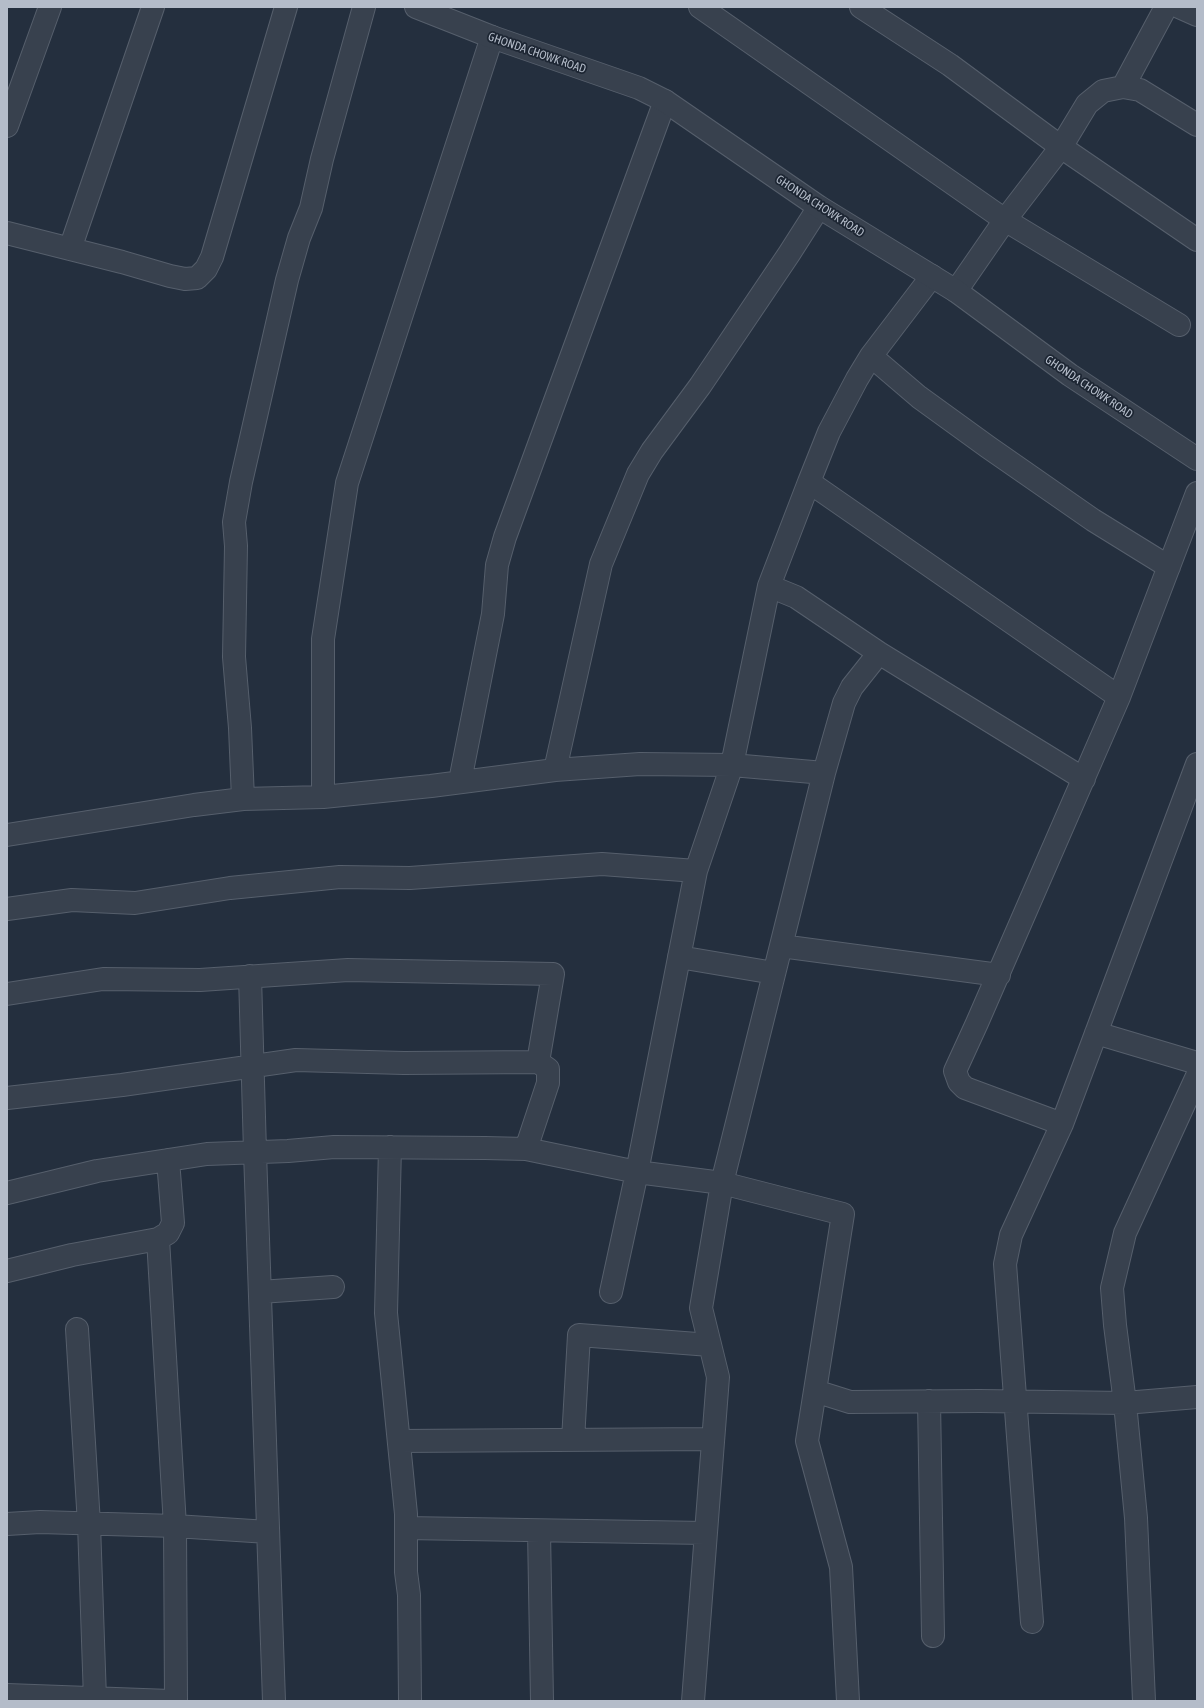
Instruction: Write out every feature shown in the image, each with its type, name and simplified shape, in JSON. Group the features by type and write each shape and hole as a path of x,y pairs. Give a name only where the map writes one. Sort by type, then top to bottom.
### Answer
{"street":[{"path":"7,126 50,7"},
{"path":"70,249 152,7"},
{"path":"7,233 122,262 170,276 185,279 197,278 206,269 212,257 286,7"},
{"path":"243,799 240,728 234,657 236,546 234,522 241,482 287,280 299,238 311,208 322,159 364,7"},
{"name":"GHONDA CHOWK ROAD","path":"416,7 492,37 639,88 664,101 819,207 956,291 1070,376 1197,459"},
{"path":"700,7 1005,220 1179,325"},
{"path":"861,7 950,65 1061,148 1197,240"},
{"path":"1123,87 1166,7"},
{"path":"1179,7 1197,14"},
{"path":"323,797 323,639 347,482 492,37"},
{"path":"956,291 1005,220 1061,148 1087,104 1103,91 1123,87 1140,90 1197,124"},
{"path":"460,782 493,614 498,565 506,537 664,101"},
{"path":"555,770 601,564 638,474 652,451 700,386 819,207"},
{"path":"612,1292 638,1172 696,871 732,765 769,586 829,432 841,407 870,356 932,276"},
{"path":"870,356 919,397 995,451 1093,520 1169,567"},
{"path":"809,482 1119,697"},
{"path":"1062,1124 965,1088 959,1082 955,1071 1119,697 1197,492"},
{"path":"769,586 796,596 879,652 1084,779"},
{"path":"693,1701 718,1377 701,1308 722,1183 824,773 844,703 852,687 879,652"},
{"path":"7,835 194,805 243,799 323,797 555,770 640,764 732,765 824,773"},
{"path":"1032,1622 1005,1264 1011,1235 1062,1124 1197,764"},
{"path":"7,909 72,900 134,903 230,888 340,877 410,878 602,864 696,871"},
{"path":"781,946 998,975"},
{"path":"679,957 774,973"},
{"path":"7,994 103,979 200,980 348,970 553,974 538,1062"},
{"path":"250,976 274,1701"},
{"path":"1096,1033 1197,1063"},
{"path":"7,1098 122,1085 296,1060 404,1063 538,1062 548,1069 548,1083 526,1149"},
{"path":"1144,1701 1136,1518 1112,1288 1125,1233 1189,1110 1197,1076"},
{"path":"7,1193 97,1171 207,1154 288,1151 334,1147 526,1149 638,1172 722,1183 843,1214 807,1441 841,1567 848,1701"},
{"path":"390,1147 386,1313 406,1514 406,1572 409,1595 410,1701"},
{"path":"7,1271 72,1255 158,1239 168,1233 173,1223 168,1160"},
{"path":"158,1239 175,1526 176,1701"},
{"path":"260,1292 333,1287"},
{"path":"77,1329 89,1524 94,1699"},
{"path":"573,1440 579,1335 710,1345"},
{"path":"815,1390 850,1402 928,1401 1125,1403 1197,1397"},
{"path":"928,1401 933,1636"},
{"path":"399,1441 713,1439"},
{"path":"7,1524 40,1522 175,1526 268,1532"},
{"path":"406,1528 705,1533"},
{"path":"539,1531 542,1701"},
{"path":"7,1695 170,1701"}]}
